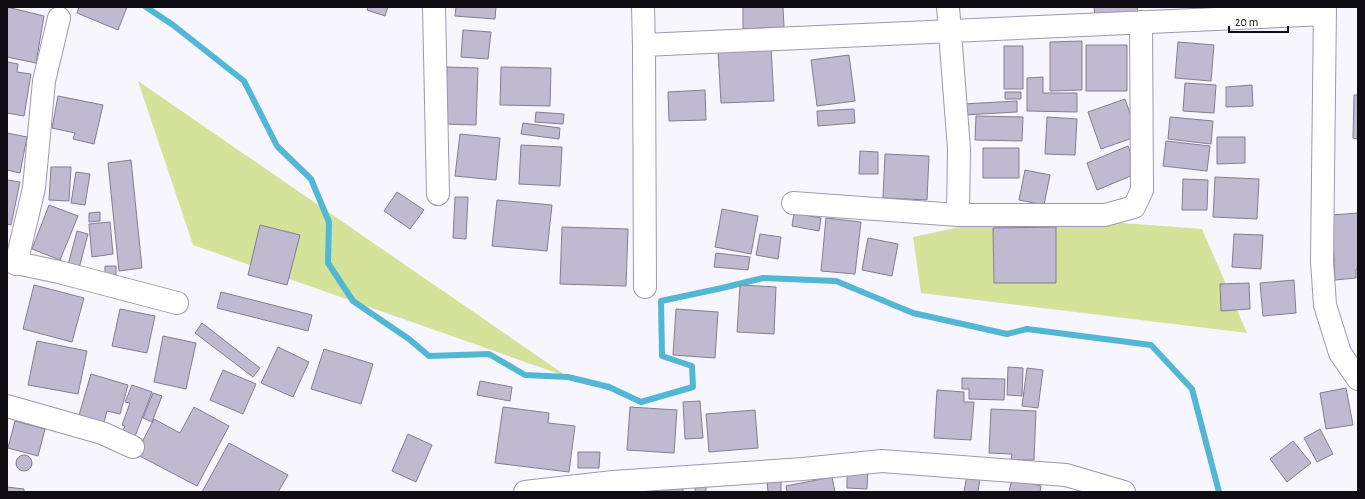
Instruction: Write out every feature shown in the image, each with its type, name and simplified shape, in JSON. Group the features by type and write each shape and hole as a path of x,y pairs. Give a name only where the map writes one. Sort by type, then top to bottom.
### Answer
{"street":[{"path":"434,7 438,194"},
{"path":"643,7 645,287"},
{"path":"948,7 959,149 958,215"},
{"path":"644,46 1141,22 1325,10 1322,261 1325,305 1340,353 1358,379"},
{"path":"59,18 44,81 34,188 11,262 59,272 177,303"},
{"path":"793,204 958,215 1105,215 1134,207 1142,190 1141,22"},
{"path":"7,406 102,433 133,447"},
{"path":"525,492 613,482 803,469 882,461 1066,475 1124,492"}],"green space":[{"path":"138,81 568,377 193,245"},
{"path":"1057,218 1202,229 1247,333 921,293 913,237 987,221"}],"building":[{"path":"7,7 44,16 36,63 7,57"},
{"path":"79,7 127,7 118,30 77,13"},
{"path":"368,7 388,7 385,16 367,10"},
{"path":"456,7 496,7 495,19 455,16"},
{"path":"743,7 783,7 784,27 743,29"},
{"path":"1094,7 1137,7 1138,15 1095,18"},
{"path":"463,30 491,32 488,59 461,57"},
{"path":"1082,41 1082,90 1050,91 1050,42"},
{"path":"1178,42 1214,45 1211,81 1175,78"},
{"path":"1086,45 1127,45 1127,91 1086,91"},
{"path":"1004,46 1023,46 1023,89 1004,89"},
{"path":"771,47 774,101 721,103 718,50"},
{"path":"849,55 855,101 817,106 811,60"},
{"path":"7,62 18,64 17,72 31,74 24,116 7,113"},
{"path":"447,67 478,68 476,125 444,124"},
{"path":"501,67 551,68 550,106 500,105"},
{"path":"1043,77 1043,93 1077,93 1077,112 1027,111 1027,78"},
{"path":"1185,83 1216,85 1214,113 1183,111"},
{"path":"1252,85 1253,106 1226,107 1226,87"},
{"path":"705,90 706,120 669,121 668,92"},
{"path":"1005,92 1021,92 1021,99 1005,99"},
{"path":"1354,95 1358,95 1358,139 1353,138"},
{"path":"58,96 103,105 94,144 73,139 75,133 52,128"},
{"path":"1125,99 1138,136 1101,149 1088,112"},
{"path":"1017,101 1017,112 964,115 963,104"},
{"path":"854,109 855,123 818,126 817,111"},
{"path":"536,112 564,114 563,124 535,122"},
{"path":"976,116 1023,117 1022,141 975,140"},
{"path":"1047,117 1077,119 1075,155 1045,154"},
{"path":"1170,117 1213,121 1211,144 1168,139"},
{"path":"523,123 560,128 559,139 521,134"},
{"path":"7,133 27,137 20,173 7,170"},
{"path":"460,134 500,138 496,180 455,176"},
{"path":"1217,137 1245,137 1245,163 1217,164"},
{"path":"1166,141 1210,146 1207,171 1163,166"},
{"path":"521,145 562,147 560,186 519,184"},
{"path":"1128,146 1138,173 1097,190 1087,163"},
{"path":"983,148 1019,148 1019,178 983,178"},
{"path":"860,151 878,152 878,174 859,174"},
{"path":"885,154 929,156 927,200 883,198"},
{"path":"131,160 142,268 119,271 108,163"},
{"path":"51,167 71,167 69,201 49,200"},
{"path":"1025,170 1050,175 1044,205 1019,200"},
{"path":"76,172 90,174 85,205 71,203"},
{"path":"1215,177 1259,179 1257,219 1213,217"},
{"path":"1183,179 1208,180 1207,210 1182,210"},
{"path":"7,180 20,182 11,225 7,224"},
{"path":"397,192 424,210 410,229 384,211"},
{"path":"455,197 468,197 466,239 453,238"},
{"path":"497,200 552,205 547,251 492,246"},
{"path":"49,205 78,216 60,260 32,249"},
{"path":"722,209 758,216 751,254 715,247"},
{"path":"100,212 100,221 89,222 89,213"},
{"path":"794,213 821,218 819,231 792,226"},
{"path":"1358,213 1358,269 1356,269 1356,278 1335,280 1332,215"},
{"path":"826,218 861,222 855,274 821,271"},
{"path":"110,222 113,254 92,257 89,224"},
{"path":"260,225 300,235 287,285 248,275"},
{"path":"562,227 628,229 626,286 560,284"},
{"path":"1056,227 1056,283 994,283 993,228"},
{"path":"77,231 88,234 78,272 67,269"},
{"path":"760,234 781,237 778,259 756,255"},
{"path":"1234,234 1263,235 1261,269 1232,267"},
{"path":"868,238 898,244 892,276 862,270"},
{"path":"716,253 750,257 748,270 714,267"},
{"path":"105,266 116,266 116,280 105,281"},
{"path":"1294,280 1296,313 1263,316 1260,283"},
{"path":"1249,283 1250,309 1221,311 1220,284"},
{"path":"34,285 84,298 72,342 23,329"},
{"path":"740,285 776,287 774,334 737,332"},
{"path":"221,292 312,315 308,331 217,308"},
{"path":"120,309 155,316 147,353 112,346"},
{"path":"676,309 718,312 715,358 673,355"},
{"path":"202,323 260,368 253,377 195,333"},
{"path":"163,336 196,343 186,389 154,382"},
{"path":"37,341 87,351 78,394 28,385"},
{"path":"278,347 309,362 293,397 261,383"},
{"path":"324,349 373,364 361,404 311,389"},
{"path":"1008,367 1023,368 1022,396 1007,395"},
{"path":"1027,368 1043,370 1038,408 1022,406"},
{"path":"223,370 256,384 243,414 210,400"},
{"path":"91,374 128,385 120,414 107,411 102,429 77,422"},
{"path":"962,378 1005,379 1004,400 969,399 969,389 962,389"},
{"path":"480,381 512,387 510,401 477,395"},
{"path":"132,385 152,392 134,439 121,434 125,426 122,425 130,403 125,402"},
{"path":"1346,388 1353,425 1326,429 1320,393"},
{"path":"937,390 964,392 964,402 974,402 971,440 934,438"},
{"path":"153,393 162,396 152,422 143,418"},
{"path":"700,401 703,438 685,439 683,402"},
{"path":"194,407 229,426 197,486 136,454 154,419 180,433"},
{"path":"503,407 549,413 548,423 575,426 569,472 495,463"},
{"path":"630,407 677,410 674,453 627,450"},
{"path":"991,409 1036,411 1034,460 1011,460 1012,454 989,453"},
{"path":"755,410 758,448 709,452 706,414"},
{"path":"15,421 45,429 38,456 8,448"},
{"path":"1320,429 1333,454 1317,462 1304,438"},
{"path":"408,434 432,445 416,482 392,471"},
{"path":"1293,441 1311,463 1287,482 1270,459"},
{"path":"229,443 288,475 278,492 202,492"},
{"path":"578,452 600,452 599,468 578,468"},
{"path":"21,455 27,455 32,460 30,469 27,471 21,471 16,466 16,460"},
{"path":"847,467 868,467 867,489 847,488"},
{"path":"967,475 980,478 978,492 964,492"},
{"path":"832,477 835,492 787,492 786,486"},
{"path":"1012,479 1041,486 1040,492 1009,492"},
{"path":"781,480 781,492 768,492 767,481"},
{"path":"662,484 683,484 683,492 662,492"},
{"path":"695,485 706,485 706,492 695,492"},
{"path":"7,487 24,489 24,492 7,492"}],"waterway":[{"path":"146,7 173,25 244,81 277,146 311,179 329,222 328,263 353,301 409,339 429,356 489,354 525,375 568,377 609,387 641,402 693,387 692,366 662,356 661,301 763,278 836,281 913,313 1007,334 1027,329 1151,345 1192,389 1219,492"}]}
